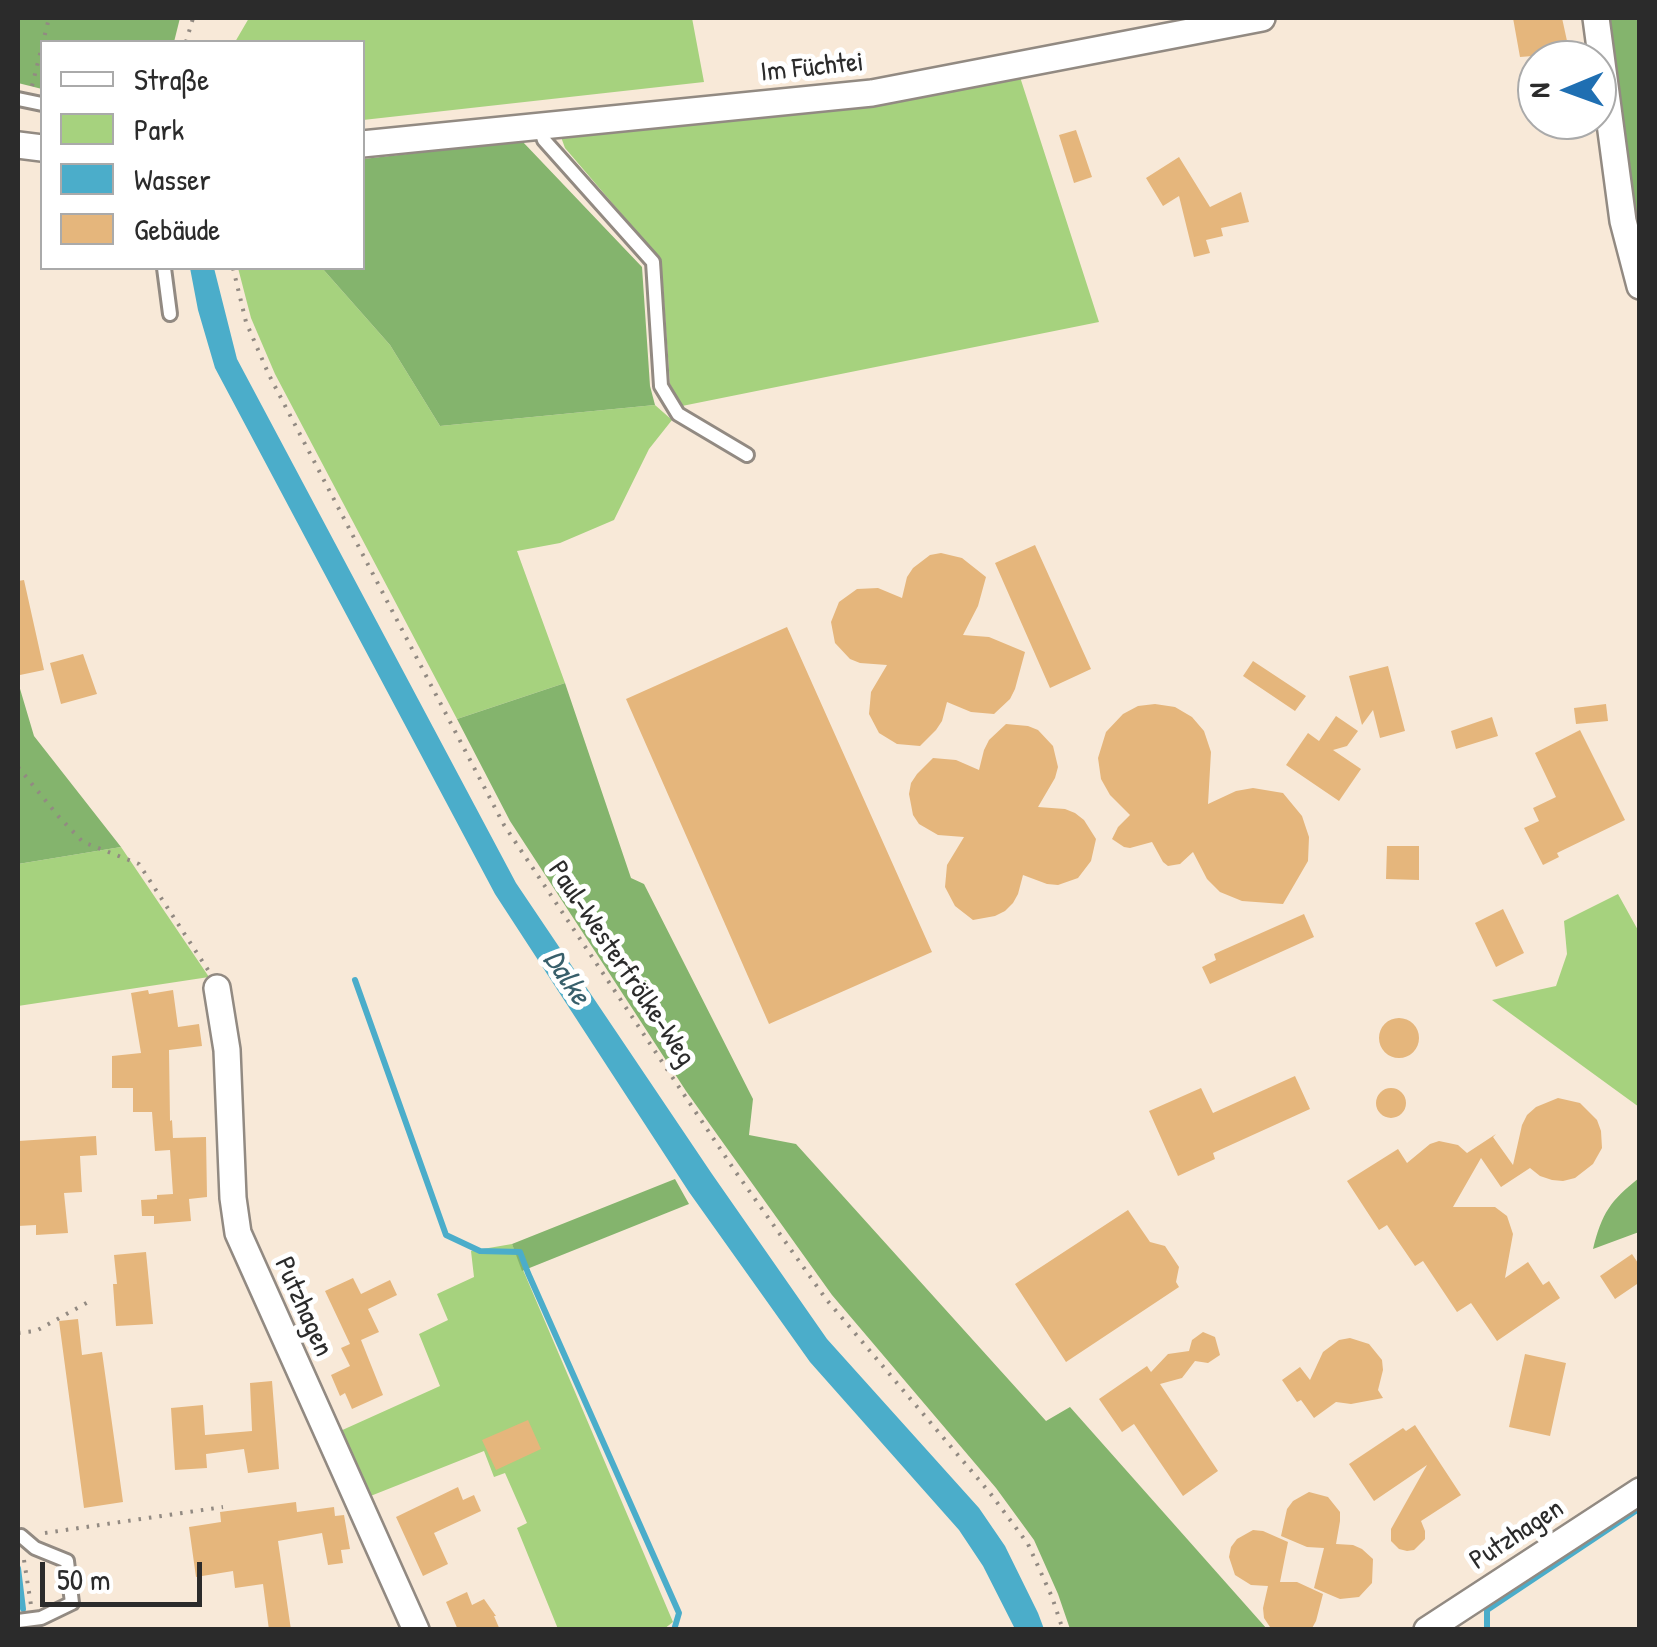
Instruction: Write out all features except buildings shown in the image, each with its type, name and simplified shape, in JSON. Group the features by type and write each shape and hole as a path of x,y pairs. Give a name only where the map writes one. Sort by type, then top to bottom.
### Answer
{"street":[{"name":"Im Füchtei","path":"365,144 872,93 1262,18"},
{"path":"1596,18 1623,221 1640,286"},
{"name":"Putzhagen","path":"217,988 227,1050 238,1233 416,1630"},
{"name":"Putzhagen","path":"1426,1630 1640,1490"}],"lane":[{"path":"539,125 544,140 653,262 661,386 678,414 747,455"},
{"path":"164,270 170,314"},
{"path":"18,1622 41,1618 72,1603 67,1561 34,1548 19,1537"}],"path":[{"path":"23,100 40,46"},
{"name":"Paul-Westerfrölke-Weg","path":"233,270 246,322 269,375 504,825 735,1171 826,1299 990,1493 1028,1544 1063,1630"},
{"path":"18,767 83,842 139,864 217,988"},
{"path":"18,1333 36,1332 90,1301"},
{"path":"32,1620 19,1537 223,1507"}],"green space":[{"path":"18,18 180,18 174,40 40,40 40,88 18,83"},
{"path":"249,18 692,18 704,82 365,120 365,40 236,40"},
{"path":"1606,18 1639,18 1640,217 1635,218 1617,94 1617,40 1609,40"},
{"path":"1020,77 1099,322 682,406 670,384 661,260 565,148 561,137"},
{"path":"522,141 642,267 650,386 655,405 440,426 390,345 324,270 365,270 365,159"},
{"path":"239,270 324,270 390,345 440,426 655,405 672,420 649,449 614,520 560,543 517,551 565,683 457,719 275,374 251,318"},
{"path":"18,682 34,736 121,847 18,864"},
{"path":"565,683 631,878 644,884 753,1099 749,1135 796,1144 1046,1421 1070,1407 1267,1629 1070,1629 1034,1540 996,1488 832,1295 686,1091 510,821 457,719"},
{"path":"121,847 209,977 18,1006 18,864"},
{"path":"1618,894 1639,932 1639,1107 1492,1000 1556,986 1567,954 1564,921"},
{"path":"1639,1178 1639,1232 1593,1249 1609,1209"},
{"path":"675,1179 689,1204 522,1271 512,1244"},
{"path":"512,1244 673,1622 664,1629 558,1629 517,1528 527,1523 505,1473 494,1477 484,1451 368,1497 338,1432 440,1386 419,1334 448,1320 437,1294 474,1277 471,1251"}],"water":[{"name":"Dalke","path":"190,270 215,270 237,359 516,883 827,1339 979,1508 1005,1546 1044,1629 1015,1629 983,1566 959,1530 810,1362 689,1192 495,894 215,368"}],"waterway":[{"path":"355,980 446,1235 480,1251 520,1252 679,1613 674,1630"},
{"path":"1487,1630 1487,1610 1640,1508"},
{"path":"18,1568 23,1609"}]}
